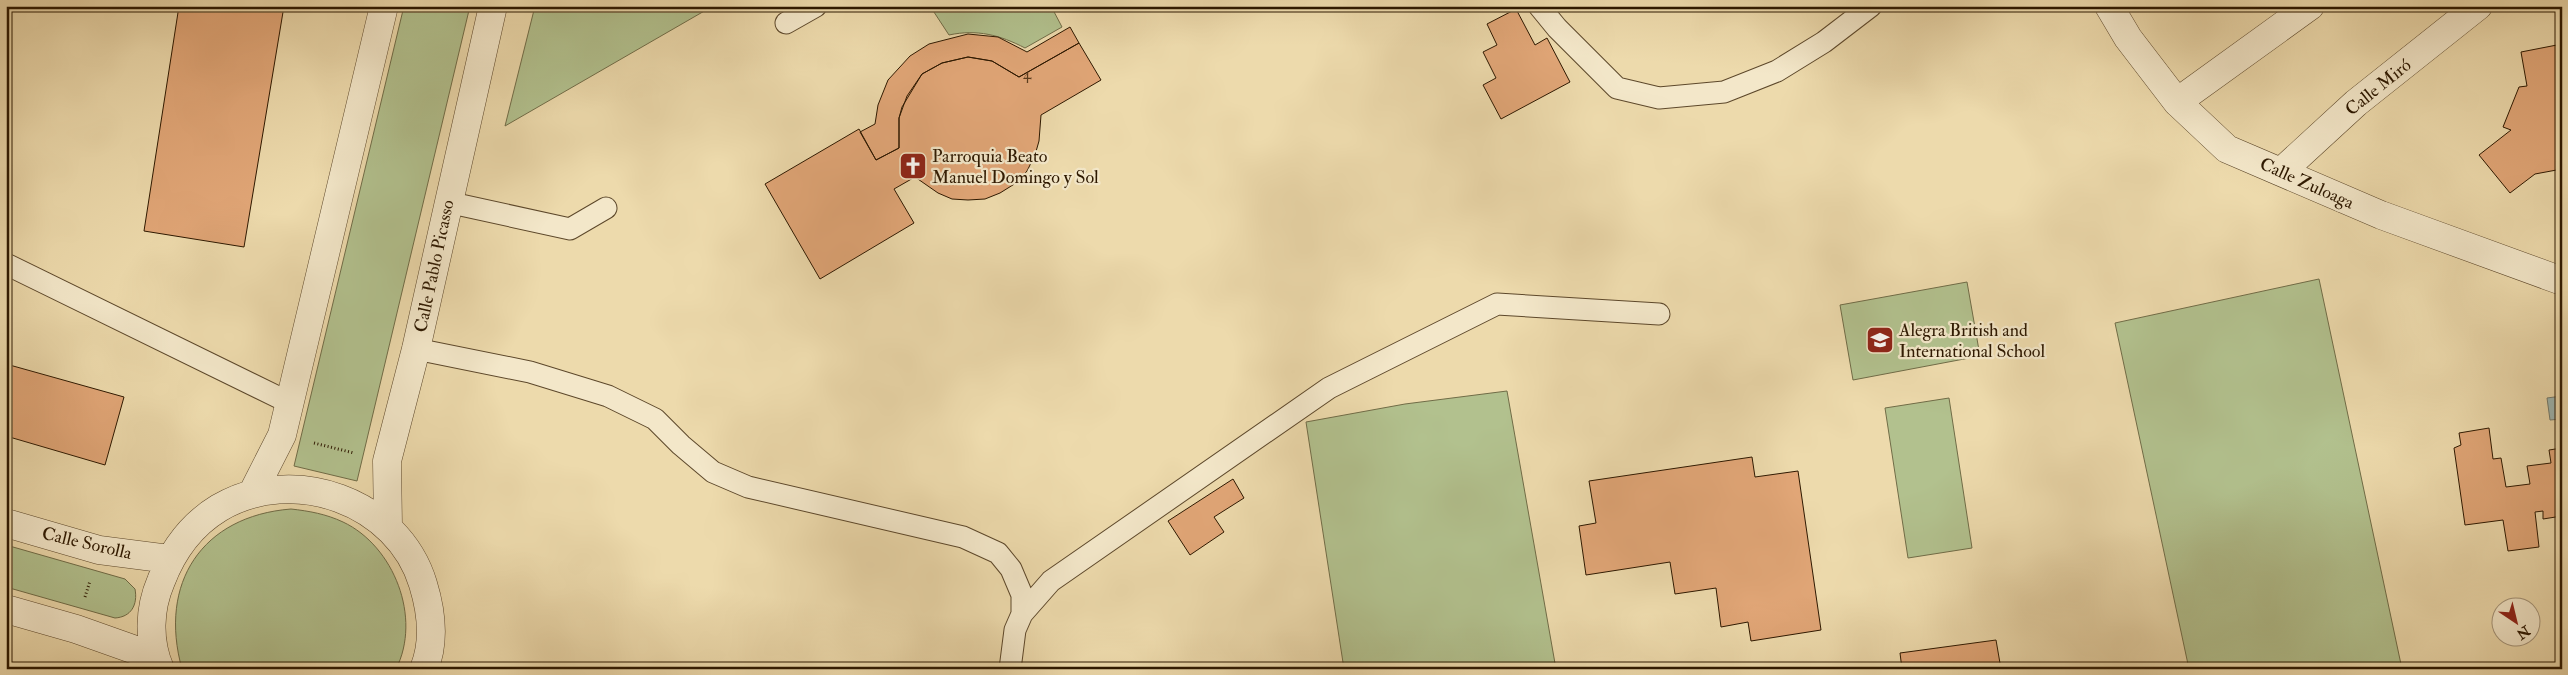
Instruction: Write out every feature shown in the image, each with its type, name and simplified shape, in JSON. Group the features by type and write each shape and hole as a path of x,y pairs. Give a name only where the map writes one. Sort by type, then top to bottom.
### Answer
{"street":[{"path":"252,494 282,436 384,6"},
{"name":"Calle Pablo Picasso","path":"388,526 387,462 416,349 492,6"},
{"name":"Calle Zuloaga","path":"2108,6 2128,38 2177,102 2227,149 2381,215 2562,281"},
{"path":"2177,102 2310,6"},
{"name":"Calle Miró","path":"2282,171 2356,103 2478,6"},
{"path":"158,663 151,635 155,596 169,559 191,531 219,508 252,494 300,488 347,499 388,526 417,564 430,610 428,658 424,669"},
{"name":"Calle Sorolla","path":"6,523 100,550 169,559"},
{"path":"6,609 76,628 158,663"}],"lane":[{"path":"786,23 816,6"},
{"path":"1539,6 1557,28 1617,88 1660,98 1724,92 1777,72 1824,42 1871,6"},
{"path":"448,202 570,228 606,208"},
{"path":"6,264 290,403"},
{"path":"1010,669 1015,630 1022,614 1051,581 1329,388 1497,304 1659,314"},
{"path":"416,349 530,372 608,396 655,419 681,445 713,472 748,487 963,537 998,553 1007,564 1022,595 1022,614"}],"path":[{"path":"282,436 387,462"},
{"path":"76,628 100,550"}],"green space":[{"path":"404,6 470,6 357,481 294,466"},
{"path":"535,6 713,6 505,126"},
{"path":"930,6 1051,6 1062,27 1025,48 988,34 959,33 949,35"},
{"path":"2319,279 2402,669 2189,669 2115,323"},
{"path":"1967,282 1980,356 1853,380 1840,305"},
{"path":"1507,391 1556,669 1344,669 1306,422 1405,404"},
{"path":"1949,398 1972,548 1908,558 1885,408"},
{"path":"291,509 317,513 343,522 361,533 376,548 389,566 398,585 404,606 406,628 403,649 396,669 182,669 176,638 176,609 182,582 194,559 211,540 233,525 260,514"},
{"path":"6,545 125,579 135,589 134,605 129,613 115,618 6,587"}],"water":[{"path":"2562,396 2562,419 2550,420 2547,398"}],"building":[{"path":"179,6 284,6 244,247 144,231"},
{"path":"1516,9 1535,45 1547,38 1570,82 1501,119 1483,85 1496,78 1483,52 1497,45 1487,24"},
{"path":"1070,27 1079,43 1019,77 992,61 968,57 942,63 922,74 902,107 899,118 899,148 876,160 860,132 875,124 878,105 888,80 910,56 929,44 968,34 998,37 1027,52"},
{"name":"Parroquia Beato Manuel Domingo y Sol","path":"1079,43 1101,80 1041,115 1039,141 1035,155 1027,171 1016,183 1000,193 985,199 968,200 952,199 938,193 915,177 894,189 914,223 820,279 765,184 859,129 876,160 899,148 899,118 907,96 922,74 942,63 968,57 992,61 1019,77"},
{"path":"2562,44 2562,169 2535,174 2510,193 2479,155 2511,130 2503,127 2519,87 2527,86 2521,52"},
{"path":"6,364 124,397 105,465 6,436"},
{"path":"2489,428 2493,459 2501,458 2506,487 2530,484 2527,466 2551,463 2549,450 2562,448 2562,516 2543,519 2543,511 2535,512 2539,547 2508,551 2503,520 2465,525 2454,448 2461,445 2459,433"},
{"path":"1752,457 1755,477 1798,471 1821,630 1751,641 1748,622 1721,627 1716,588 1675,594 1670,562 1586,575 1579,526 1596,523 1589,481"},
{"path":"1233,479 1244,498 1214,517 1224,532 1190,555 1168,521"},
{"path":"1996,640 2001,669 1902,669 1900,653"}],"place":[{"name":"Parroquia Beato Manuel Domingo y Sol","path":"913,166"},
{"name":"Alegra British and International School","path":"1880,340"}]}
